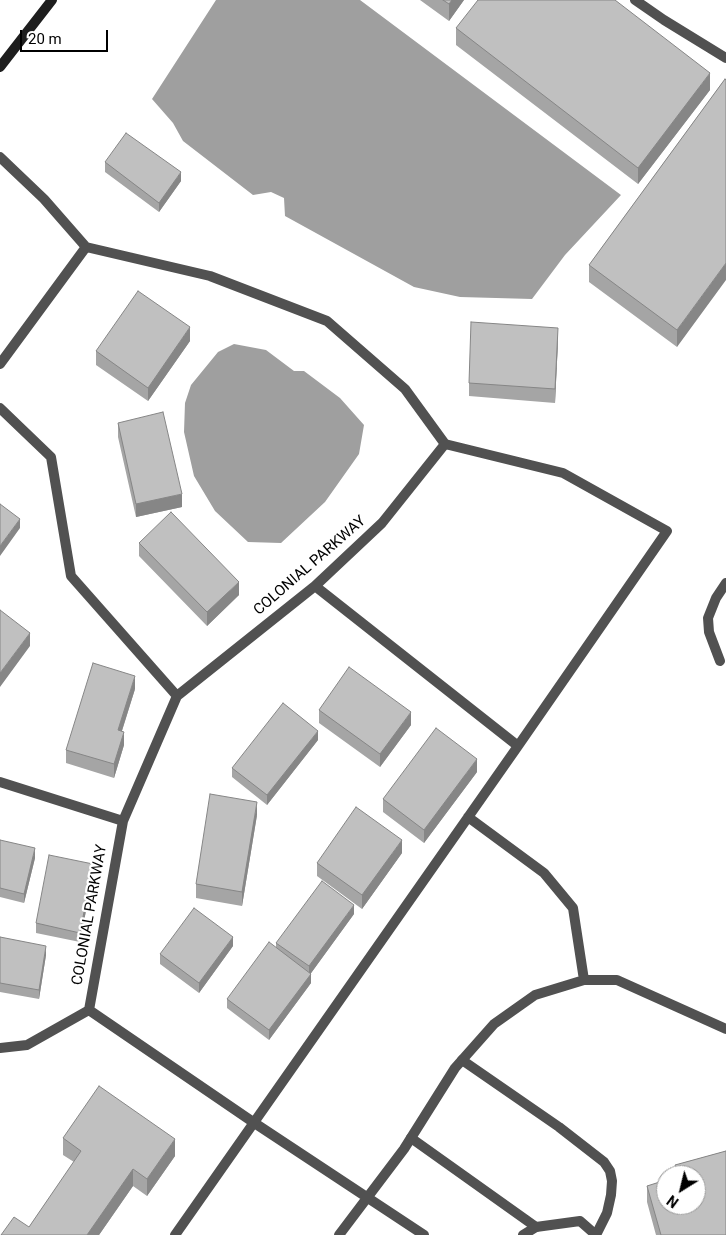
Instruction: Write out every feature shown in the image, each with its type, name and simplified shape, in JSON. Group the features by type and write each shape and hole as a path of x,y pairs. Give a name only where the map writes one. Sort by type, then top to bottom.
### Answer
{"main road":[{"path":"0,67 52,0"}],"street":[{"path":"636,0 664,20 726,58"},
{"path":"0,157 44,199 86,248 210,276 327,321 405,389 444,444 563,473 667,531 175,1235"},
{"path":"0,364 86,248"},
{"path":"0,408 51,457 72,576 177,696"},
{"name":"COLONIAL PARKWAY","path":"89,1010 123,821 177,696 315,586 382,523 444,444"},
{"path":"720,661 709,632 708,618 716,598 726,584"},
{"path":"315,586 518,746"},
{"path":"0,782 123,821"},
{"path":"468,817 544,872 573,908 584,980"},
{"path":"339,1235 411,1138 455,1068 494,1024 535,995 584,980 617,980 726,1029"},
{"path":"0,1048 27,1045 89,1010 253,1122 424,1235"},
{"path":"462,1060 559,1128 604,1162 610,1171 612,1180 611,1195 607,1213 596,1235 580,1221 536,1227 523,1235"},
{"path":"411,1138 536,1227"}],"shaded area":[{"path":"216,0 360,0 621,195 565,255 532,299 460,297 414,287 285,216 284,198 271,192 253,195 183,141 173,123 152,99"},
{"path":"234,344 266,350 294,371 304,371 340,398 364,425 359,454 325,502 281,543 248,542 215,511 194,476 184,432 185,403 191,385 218,352"}],"building":[{"path":"443,0 452,0 449,4"},
{"path":"478,0 615,0 710,73 638,168 456,28"},
{"path":"725,79 726,263 677,330 589,265"},
{"path":"126,133 181,172 159,203 105,162"},
{"path":"138,291 190,327 148,388 96,351"},
{"path":"471,322 558,328 555,389 469,383"},
{"path":"163,412 182,494 136,504 118,423"},
{"path":"0,504 20,519 0,546"},
{"path":"171,512 239,582 207,612 139,543"},
{"path":"0,610 30,633 0,673"},
{"path":"93,663 135,676 118,730 124,732 114,764 66,750"},
{"path":"349,667 411,712 380,754 319,710"},
{"path":"283,703 318,731 267,795 232,768"},
{"path":"436,728 477,759 424,830 383,799"},
{"path":"210,794 257,802 242,892 196,884"},
{"path":"356,807 402,840 362,895 317,863"},
{"path":"0,840 35,848 24,894 0,888"},
{"path":"49,855 93,864 80,933 36,923"},
{"path":"322,881 354,905 309,966 276,943"},
{"path":"194,908 233,937 199,983 160,954"},
{"path":"0,937 46,946 39,990 0,983"},
{"path":"269,942 311,974 269,1030 227,999"},
{"path":"99,1086 175,1139 147,1179 133,1169 87,1235 1,1235 14,1217 29,1227 81,1151 63,1138"},
{"path":"726,1151 726,1235 661,1235 647,1186 656,1183 656,1215 706,1215 706,1165 675,1165"}]}
